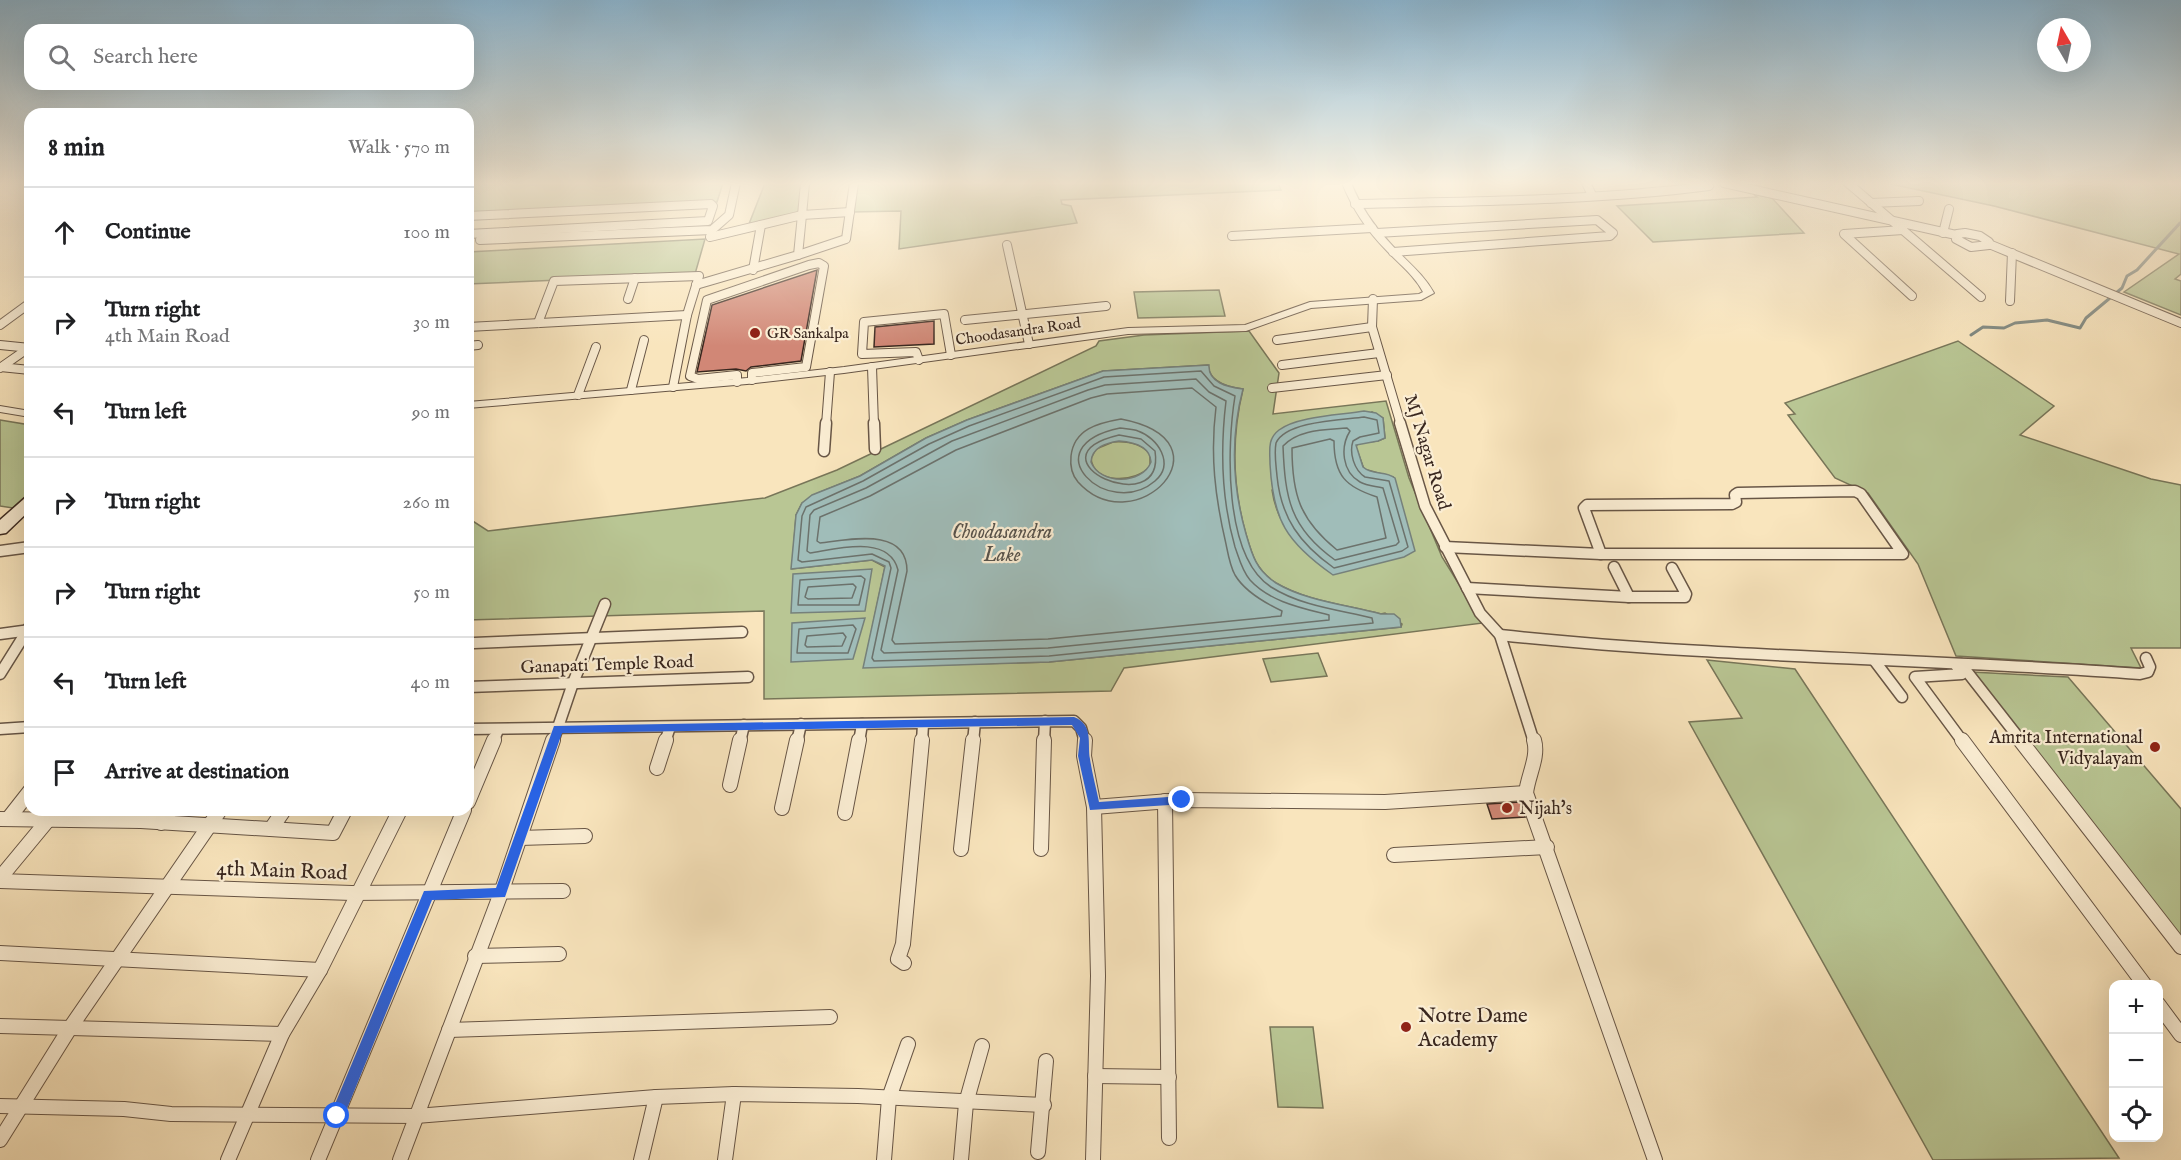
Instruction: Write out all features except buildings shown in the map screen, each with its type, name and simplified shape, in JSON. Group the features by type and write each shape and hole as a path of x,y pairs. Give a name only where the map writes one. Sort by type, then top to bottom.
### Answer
{"main road":[{"path":"0,529 24,507"}],"street":[{"path":"474,240 538,237"},
{"path":"753,270 759,237"},
{"path":"798,255 800,237"},
{"path":"696,285 753,270 846,237"},
{"name":"Choodasandra Road","path":"474,404 673,387 737,378 830,372 872,367 918,356 1128,331 1246,328 1310,305 1421,297 1429,293 1419,275 1393,252 1381,237"},
{"path":"1393,252 1595,237"},
{"path":"1847,237 1912,296"},
{"path":"1911,237 1981,297"},
{"path":"1957,237 1958,241 1971,247 1980,248 1989,244"},
{"path":"1981,237 1989,244 2181,322"},
{"path":"1008,245 1029,344"},
{"path":"2010,301 2012,253"},
{"path":"737,378 698,379 690,376 707,300 809,265 819,263 824,266 806,367 752,377"},
{"path":"538,323 555,281 699,276 687,315 673,387"},
{"path":"628,299 635,278"},
{"name":"MJ Nagar Road","path":"1373,299 1372,327 1425,506 1480,613 1500,635"},
{"path":"965,320 1106,306"},
{"path":"0,325 24,309"},
{"path":"474,327 687,315"},
{"path":"918,356 862,354 864,322 944,315 951,352"},
{"path":"1277,340 1372,327"},
{"path":"631,390 644,340"},
{"path":"0,345 24,347"},
{"path":"474,345 478,345"},
{"path":"578,395 596,347"},
{"path":"0,368 24,352"},
{"path":"1282,365 1379,353"},
{"path":"872,367 875,449"},
{"path":"0,368 24,370"},
{"path":"824,451 830,372"},
{"path":"1272,388 1387,375"},
{"path":"0,409 24,413"},
{"path":"1445,547 1601,554 1903,555 1861,494 1855,491 1738,493 1735,495 1736,502 1732,504 1587,505 1584,508 1601,554"},
{"path":"0,551 24,548"},
{"path":"1614,567 1629,597"},
{"path":"1467,588 1629,597 1685,597 1686,594 1672,567"},
{"path":"400,1160 475,956 501,893 573,683 605,604"},
{"path":"0,634 24,630"},
{"path":"474,643 742,632"},
{"path":"1655,1160 1547,847 1526,793 1528,776 1537,751 1500,635 1600,646 1874,660 1961,669 2181,947"},
{"path":"0,674 24,637"},
{"path":"2141,980 1915,677 1961,669 2021,665 2140,674 2148,672 2150,667 2146,658"},
{"path":"1874,660 1902,697"},
{"name":"Ganapati Temple Road","path":"474,687 747,677"},
{"path":"1041,849 1045,721"},
{"path":"474,729 1074,721 1081,728 1085,738 1084,756 1094,807 1098,976 1093,1160"},
{"path":"962,849 975,722"},
{"path":"782,808 801,724"},
{"path":"844,813 862,724"},
{"path":"904,963 898,958 903,944 923,724"},
{"path":"730,784 744,725"},
{"path":"0,729 24,727"},
{"path":"657,768 670,727"},
{"path":"474,788 498,730"},
{"path":"1094,807 1166,801 1385,802 1526,793"},
{"path":"4,819 24,797"},
{"path":"1166,801 1169,1138"},
{"path":"108,821 112,816"},
{"path":"161,823 166,816"},
{"path":"0,1140 70,1028 216,816"},
{"path":"271,829 280,816"},
{"path":"4,819 59,817 333,832 342,816"},
{"path":"228,1160 282,1034 320,970 397,816"},
{"path":"318,1160 461,816"},
{"path":"0,879 59,817"},
{"path":"520,838 585,836"},
{"path":"1394,855 1547,847"},
{"name":"4th Main Road","path":"0,879 357,894 428,895 563,891"},
{"path":"0,953 320,970"},
{"path":"475,956 559,954"},
{"path":"2163,1011 2181,1035"},
{"path":"449,1030 830,1017"},
{"path":"0,1026 282,1034"},
{"path":"884,1160 889,1098 908,1044"},
{"path":"962,1160 966,1103 982,1046"},
{"path":"1038,1152 1044,1105 1046,1061"},
{"path":"1095,1076 1168,1077"},
{"path":"0,1106 124,1109 171,1114 416,1116 656,1097 734,1094 1044,1105"},
{"path":"725,1160 734,1094"},
{"path":"641,1160 656,1097"}],"green space":[{"path":"900,237 980,237 899,249"},
{"path":"1648,237 1735,237 1653,242"},
{"path":"2114,237 2181,237 2181,274 2175,279 2181,281 2181,315 2124,292 2179,254"},
{"path":"705,239 695,274 474,284 474,252"},
{"path":"1219,290 1225,316 1138,318 1134,292"},
{"path":"1249,331 1279,373 1273,414 1386,401 1409,478 1442,557 1483,623 1124,668 1111,691 764,699 764,611 474,620 474,522 488,531 765,498 837,470 1096,346 1099,341 1144,335","holes":["1208,365 1209,371 1220,383 1243,389 1236,426 1236,480 1241,516 1259,567 1269,578 1288,589 1327,602 1385,613 1402,624 1401,627 1049,662 864,667 885,567 872,560 792,569 796,515 802,503 818,493 860,476 926,438 967,420 1103,371","1372,412 1383,418 1385,438 1358,443 1356,447 1364,469 1393,477 1333,574 1312,558 1293,538 1279,516 1272,490"]},
{"path":"1958,341 2054,406 2020,435 2151,479 2181,485 2181,648 2131,648 2141,668 1956,656 1918,564 1868,493 1835,478 1788,415 1795,414 1785,403"},
{"path":"0,420 24,424 24,498 13,508 0,506"},
{"path":"1113,442 1128,442 1142,447 1150,454 1150,466 1136,476 1126,478 1116,479 1099,473 1091,458 1096,449"},
{"path":"1318,653 1327,676 1271,682 1263,659"},
{"path":"1707,660 1795,669 2119,1158 1933,1160 1689,722 1742,718"},
{"path":"1971,672 2068,677 2181,809 2181,940"},
{"path":"1270,1027 1313,1027 1323,1108 1278,1107"}],"water":[{"name":"Choodasandra Lake","path":"1209,365 1215,380 1243,389 1236,425 1235,480 1241,516 1259,567 1276,583 1300,594 1381,614 1394,614 1400,619 1401,627 1049,662 863,668 885,566 872,560 791,569 796,515 802,503 812,495 860,476 926,438 967,420 1103,371","holes":["1119,441 1135,444 1148,452 1151,462 1146,470 1139,475 1121,479 1103,475 1096,470 1091,462 1097,449"]},
{"path":"1364,411 1376,413 1383,418 1385,438 1356,445 1363,467 1395,478 1415,551 1404,557 1333,575 1304,552 1285,528 1274,500 1270,445 1275,434 1287,425 1320,417"},
{"path":"872,569 865,611 791,613 793,574"},
{"path":"865,618 853,659 791,662 792,623"}],"waterway":[{"path":"1971,335 1983,327 2004,328 2015,323 2047,320 2080,328 2086,318 2122,288 2127,276 2137,270 2167,237"}],"place":[{"name":"GR Sankalpa","path":"755,333"},
{"name":"Amrita International Vidyalayam","path":"2155,747"},
{"name":"Nijah's","path":"1507,808"},
{"name":"Notre Dame Academy","path":"1406,1027"}],"route":[{"path":"337,1116 428,895 501,893 558,729 1074,721 1081,728 1085,738 1084,756 1094,807 1182,800"}]}
